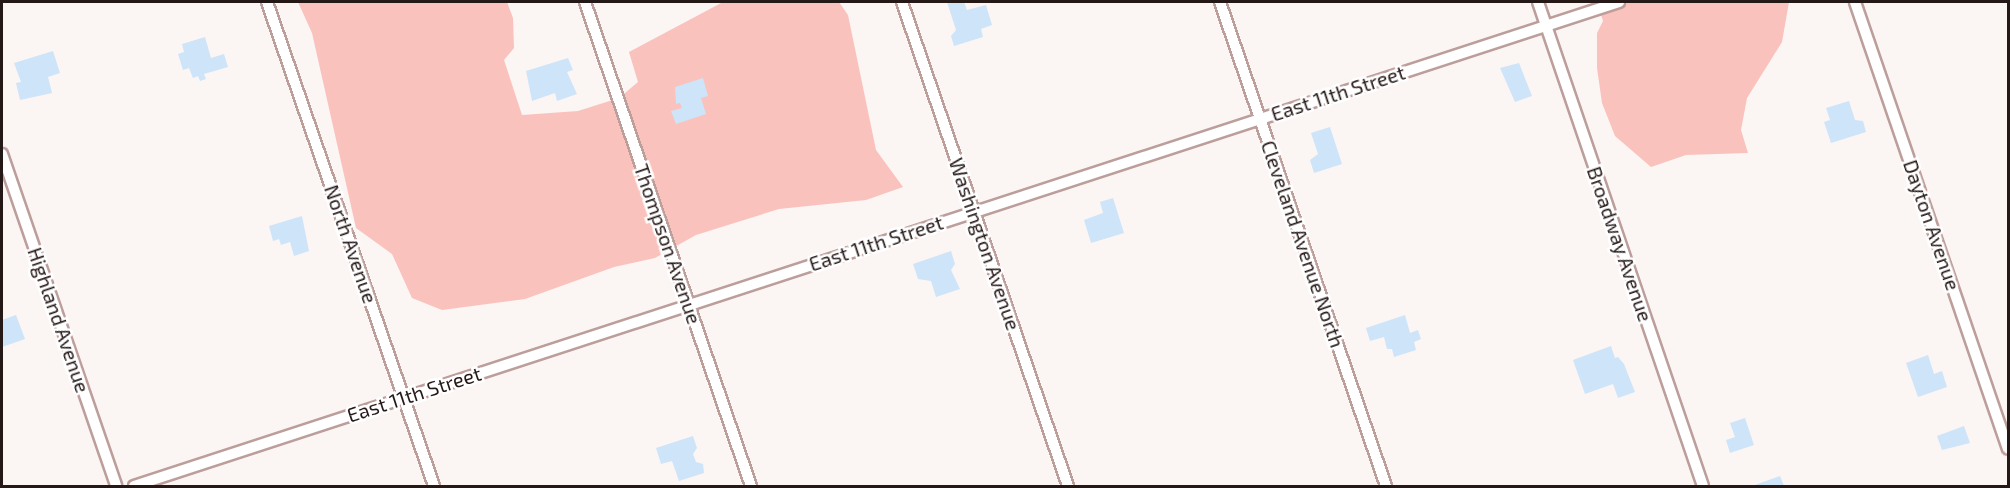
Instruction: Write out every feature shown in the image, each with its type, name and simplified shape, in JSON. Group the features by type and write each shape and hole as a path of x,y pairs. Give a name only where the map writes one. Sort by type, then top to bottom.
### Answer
{"street":[{"name":"North Avenue","path":"267,2 434,486"},
{"name":"Thompson Avenue","path":"585,2 751,486"},
{"name":"Washington Avenue","path":"902,2 1068,486"},
{"name":"Cleveland Avenue North","path":"1220,2 1386,486"},
{"name":"Broadway Avenue","path":"1538,2 1703,486"},
{"name":"East 11th Street","path":"134,486 1619,2"},
{"name":"Dayton Avenue","path":"1855,2 2008,449"},
{"name":"Highland Avenue","path":"2,154 116,486"}],"shaded area":[{"path":"298,2 507,2 513,18 514,48 504,60 522,115 578,111 619,98 638,82 629,52 723,2 839,2 848,15 876,150 903,187 866,200 779,209 696,235 655,258 614,267 525,299 442,310 412,298 392,254 356,228 312,33"},
{"path":"1597,2 1789,2 1782,42 1747,98 1741,130 1748,153 1686,155 1651,167 1615,136 1602,103 1597,68 1597,33 1603,21"}],"building":[{"path":"947,2 964,2 967,10 986,5 992,25 981,29 983,37 954,46 951,36 956,30"},
{"path":"205,37 211,58 224,54 228,67 204,74 206,79 200,81 198,76 193,78 189,68 183,70 178,54 184,52 182,44"},
{"path":"53,51 60,73 48,77 52,93 20,100 16,83 21,82 14,63"},
{"path":"568,58 573,70 567,72 577,94 557,101 555,93 532,101 526,71"},
{"path":"1519,63 1532,96 1515,102 1500,68"},
{"path":"703,78 708,96 701,98 706,114 676,124 671,111 682,108 680,103 676,104 675,87"},
{"path":"1849,101 1855,120 1863,121 1866,132 1831,143 1824,122 1830,120 1826,108"},
{"path":"1330,127 1342,164 1314,173 1310,160 1318,154 1311,133"},
{"path":"1113,198 1124,233 1091,243 1084,220 1103,213 1100,202"},
{"path":"302,216 309,251 294,256 290,242 281,245 279,239 273,241 269,226"},
{"path":"951,251 955,264 951,270 960,289 936,297 931,281 918,279 913,264"},
{"path":"16,315 25,339 2,347 2,320"},
{"path":"1405,315 1410,333 1418,330 1421,339 1414,342 1416,350 1394,357 1392,349 1387,349 1384,337 1370,341 1366,328"},
{"path":"1611,346 1615,358 1618,357 1624,364 1635,392 1618,398 1613,384 1585,394 1573,360"},
{"path":"1928,355 1934,374 1942,371 1947,387 1918,397 1906,363"},
{"path":"1745,418 1754,445 1730,453 1726,440 1735,437 1730,423"},
{"path":"1964,426 1970,443 1942,450 1937,436"},
{"path":"693,436 697,448 693,454 696,462 703,464 704,473 679,481 672,461 661,464 656,448"},
{"path":"1780,476 1784,486 1752,486"}]}
